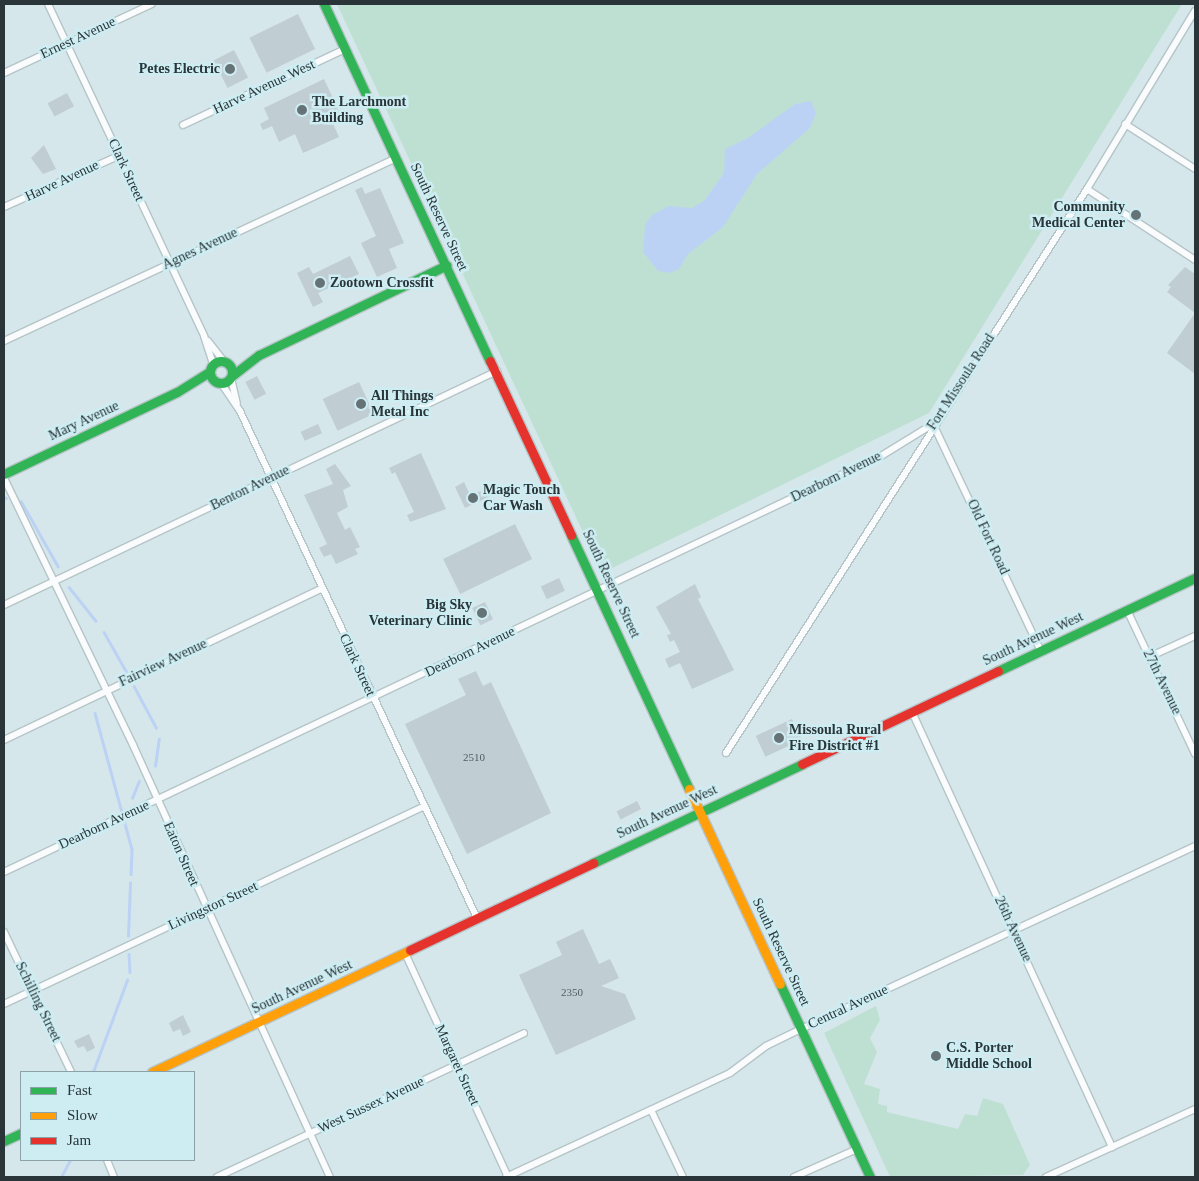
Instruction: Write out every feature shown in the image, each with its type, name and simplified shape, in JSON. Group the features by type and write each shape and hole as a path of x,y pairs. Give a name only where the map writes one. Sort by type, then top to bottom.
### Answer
{"main road":[{"name":"South Reserve Street","path":"324,4 600,591 870,1177"},
{"path":"259,355 447,265"},
{"name":"Mary Avenue","path":"4,474 176,392 211,367 224,361 259,355"},
{"name":"Mary Avenue","path":"176,392 217,382 232,376 259,355"},
{"path":"224,361 232,376"},
{"path":"211,367 217,382"},
{"name":"South Avenue West","path":"154,1071 701,810 1195,578"},
{"path":"4,1141 20,1133"}],"street":[{"name":"Clark Street","path":"48,4 68,43 204,336 224,361"},
{"name":"Ernest Avenue","path":"4,72 152,4"},
{"name":"Fort Missoula Road","path":"726,753 934,424 1087,189 1195,11"},
{"name":"Harve Avenue West","path":"183,125 345,49"},
{"path":"1125,124 1195,169"},
{"name":"Harve Avenue","path":"4,207 120,154"},
{"name":"Agnes Avenue","path":"4,341 396,158"},
{"path":"1087,189 1195,260"},
{"name":"Clark Street","path":"204,336 211,367"},
{"name":"Benton Avenue","path":"4,605 497,371"},
{"path":"232,376 240,411"},
{"path":"217,382 240,411"},
{"name":"Clark Street","path":"240,411 372,698 477,918"},
{"name":"Dearborn Avenue","path":"4,872 158,801 881,456 934,424"},
{"name":"Old Fort Road","path":"934,424 1041,651"},
{"name":"Eaton Street","path":"4,478 158,801 330,1177"},
{"name":"Fairview Avenue","path":"4,740 322,588"},
{"name":"27th Avenue","path":"1127,610 1195,754"},
{"path":"1149,657 1195,636"},
{"name":"26th Avenue","path":"912,712 1112,1147"},
{"name":"Livingston Street","path":"4,1004 423,807"},
{"name":"Central Avenue","path":"508,1177 730,1073 766,1046 801,1028 1195,846"},
{"name":"Schilling Street","path":"4,932 71,1071"},
{"name":"Margaret Street","path":"404,953 508,1177"},
{"name":"West Sussex Avenue","path":"217,1177 524,1032"},
{"path":"1046,1177 1195,1109"},
{"path":"651,1110 683,1177"},
{"path":"794,1177 857,1149"},
{"path":"107,1161 114,1177"}],"green space":[{"path":"337,4 1182,4 929,413 602,573"},
{"path":"876,1006 880,1020 870,1038 877,1052 864,1084 880,1089 878,1104 887,1106 887,1112 958,1129 965,1114 977,1116 983,1098 1003,1104 1030,1165 1023,1175 890,1177 824,1033"}],"water":[{"path":"811,101 816,113 810,128 757,174 723,227 688,254 679,269 670,273 658,271 643,252 645,225 652,215 669,206 692,208 704,201 724,173 725,149 748,138 795,104"}],"building":[{"path":"298,14 315,49 267,73 249,38"},
{"name":"Petes Electric","path":"234,50 248,78 228,88 214,60"},
{"name":"The Larchmont Building","path":"324,79 340,113 330,117 339,137 303,153 295,134 279,142 272,126 263,130 260,124 269,119 264,108"},
{"path":"67,93 74,106 55,117 48,103"},
{"path":"44,145 56,169 43,174 31,158"},
{"path":"362,187 365,194 380,188 404,243 389,249 397,268 377,277 361,243 376,236 355,190"},
{"name":"Zootown Crossfit","path":"350,256 359,274 318,293 323,302 313,307 297,273 309,267 313,274"},
{"path":"1185,267 1195,274 1195,313 1167,292 1171,287 1168,285"},
{"path":"1195,313 1195,374 1167,353"},
{"path":"257,376 266,394 254,400 245,382"},
{"path":"359,382 374,414 338,431 323,399"},
{"path":"318,424 322,433 305,441 301,432"},
{"path":"421,453 446,509 410,522 407,515 414,512 395,472 392,474 389,468"},
{"path":"335,464 351,486 343,490 348,507 337,513 345,530 350,527 360,547 355,549 358,554 336,564 331,554 324,557 319,548 327,544 304,495 333,484 326,469"},
{"name":"Magic Touch Car Wash","path":"464,482 470,495 490,488 493,495 465,508 455,487"},
{"path":"515,524 532,559 460,594 443,559"},
{"path":"559,578 565,591 547,599 541,586"},
{"path":"695,584 701,597 698,599 734,670 692,689 680,663 669,668 665,659 680,652 674,640 670,642 667,635 671,634 656,607"},
{"name":"Big Sky Veterinary Clinic","path":"485,602 493,619 480,625 472,608"},
{"path":"476,671 483,686 491,682 551,813 467,854 405,724 466,695 458,679"},
{"name":"Missoula Rural Fire District #1","path":"792,719 802,740 765,757 756,736"},
{"path":"637,801 641,809 621,819 617,811"},
{"path":"583,929 599,964 610,959 619,978 601,986 625,994 636,1019 556,1055 519,975 562,955 556,942"},
{"path":"183,1015 191,1032 183,1036 180,1029 173,1032 169,1023"},
{"path":"89,1034 95,1048 87,1052 84,1046 78,1048 74,1041"}],"waterway":[{"path":"21,501 58,566"},
{"path":"69,587 96,621"},
{"path":"104,632 126,671"},
{"path":"134,686 156,727"},
{"path":"95,713 132,849 131,874"},
{"path":"155,766 159,739"},
{"path":"132,798 139,781"},
{"path":"128,936 130,883"},
{"path":"129,954 130,972"},
{"path":"93,1071 127,980"},
{"path":"61,1177 69,1161"}],"traffic: fast":[{"path":"324,4 490,361"},
{"path":"233,375 259,355 447,265"},
{"path":"217,361 225,361 232,368 232,372 232,376 225,383 217,383 210,376 210,368 217,361"},
{"path":"4,474 177,392 210,371"},
{"path":"571,535 689,789"},
{"path":"998,671 1195,578"},
{"path":"593,863 802,764"},
{"path":"780,984 870,1177"},
{"path":"4,1141 20,1133"}],"traffic: slow":[{"path":"689,789 780,984"},
{"path":"154,1071 410,950"}],"traffic: jam":[{"path":"490,361 571,535"},
{"path":"802,764 998,671"},
{"path":"410,950 593,863"}],"place":[{"name":"Petes Electric","path":"230,69"},
{"name":"The Larchmont Building","path":"302,110"},
{"name":"Community Medical Center","path":"1136,215"},
{"name":"Zootown Crossfit","path":"320,283"},
{"name":"All Things Metal Inc","path":"361,404"},
{"name":"Magic Touch Car Wash","path":"473,498"},
{"name":"Big Sky Veterinary Clinic","path":"482,613"},
{"name":"Missoula Rural Fire District #1","path":"779,738"},
{"name":"C.S. Porter Middle School","path":"936,1056"}]}
